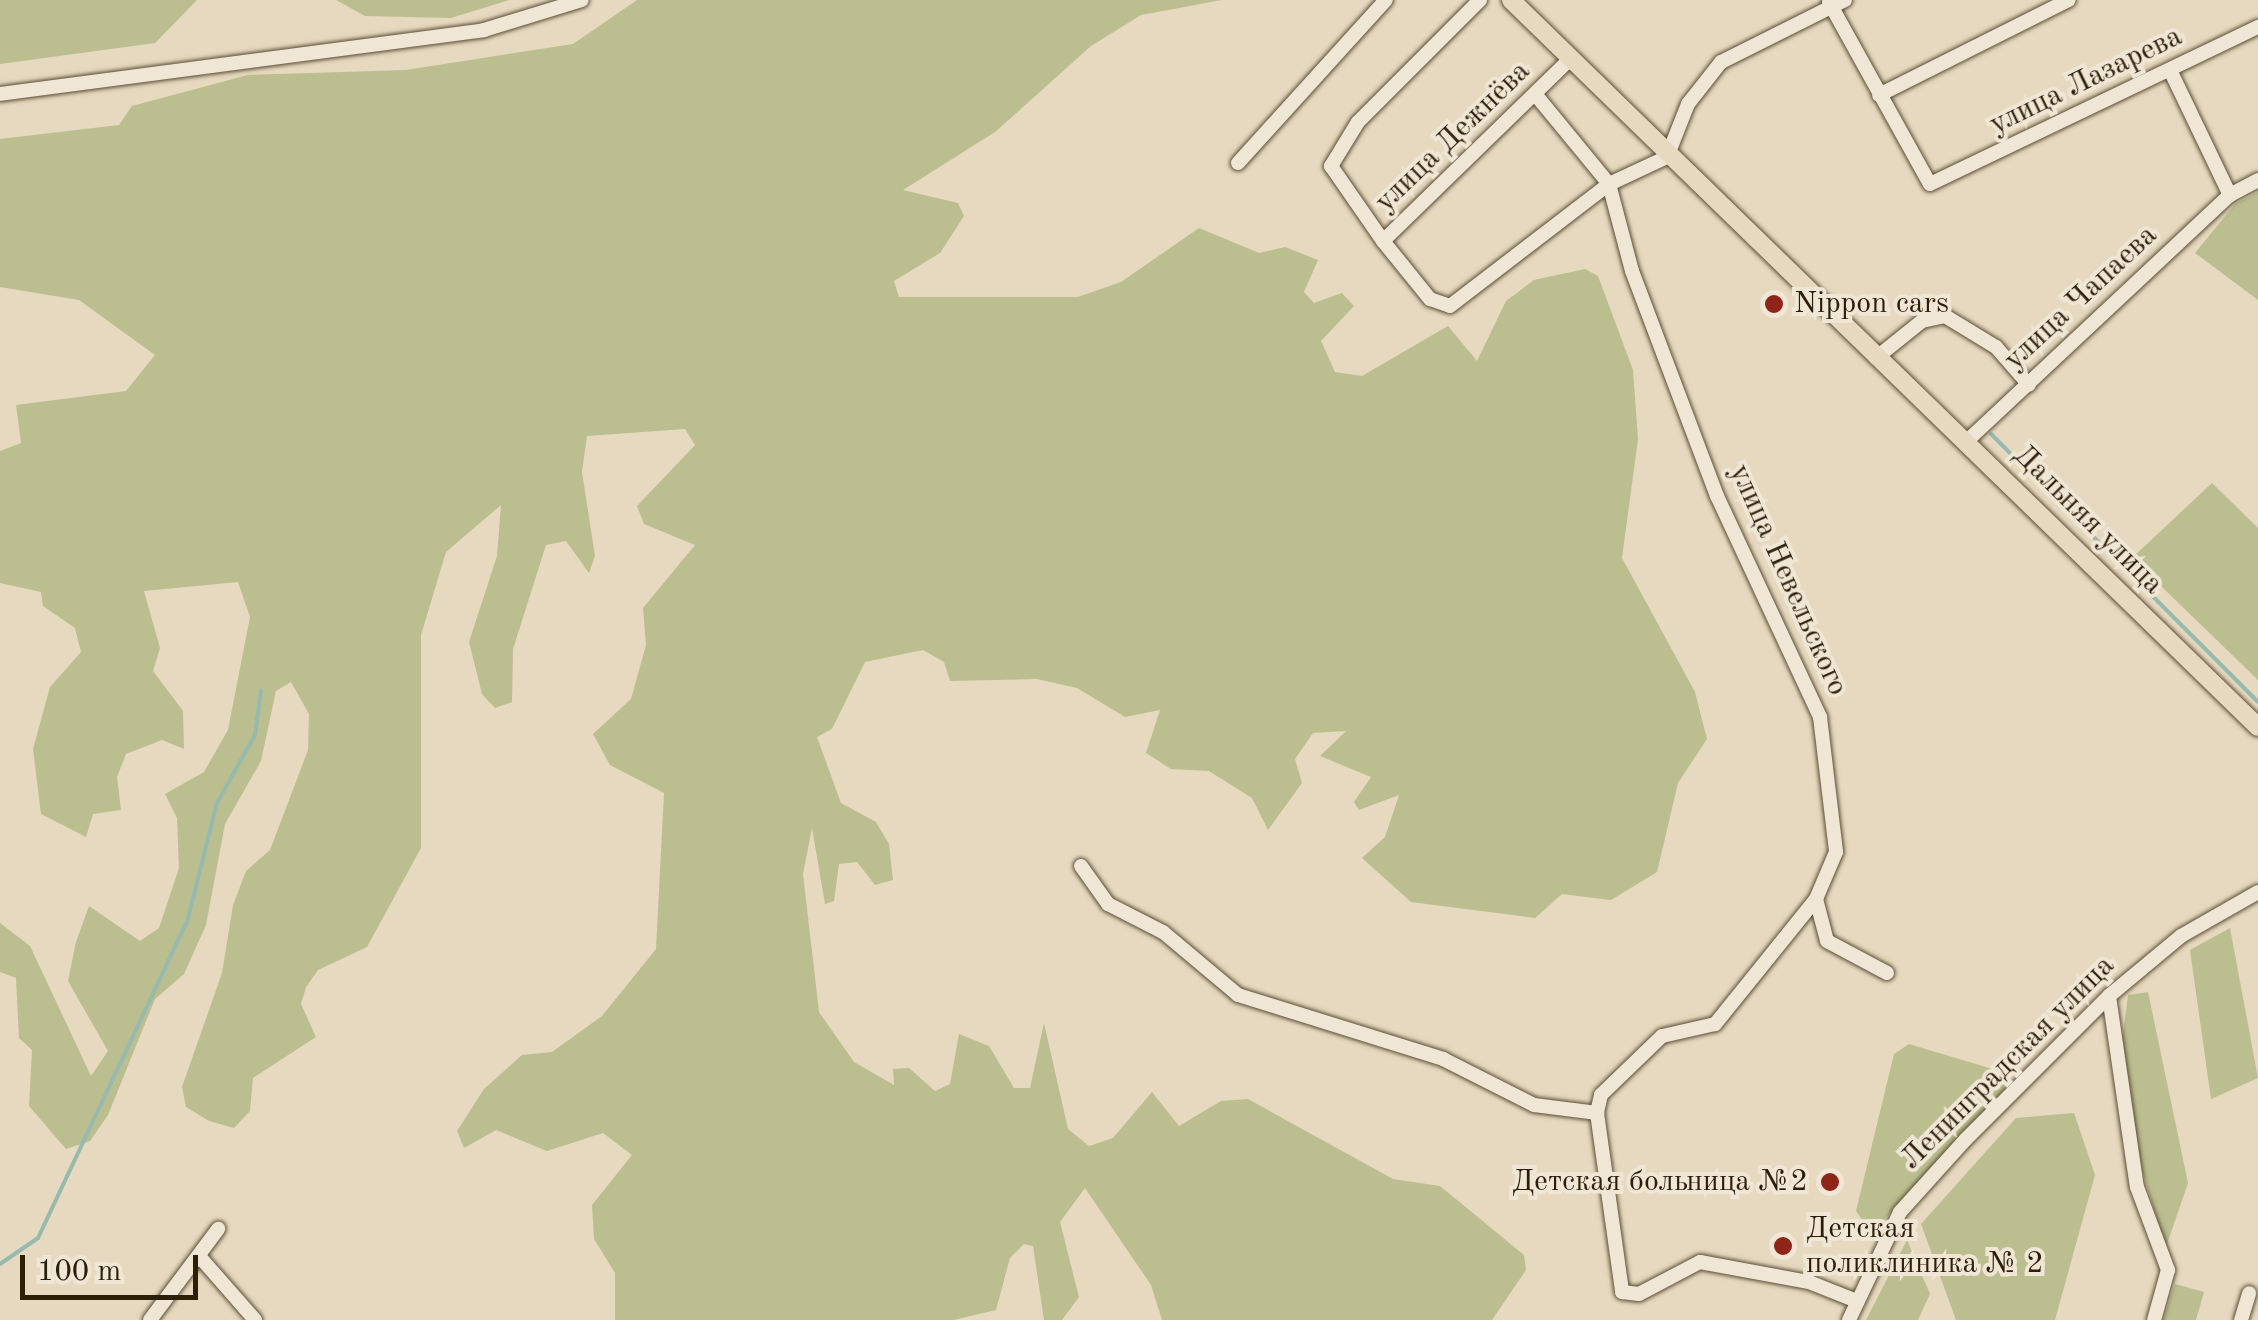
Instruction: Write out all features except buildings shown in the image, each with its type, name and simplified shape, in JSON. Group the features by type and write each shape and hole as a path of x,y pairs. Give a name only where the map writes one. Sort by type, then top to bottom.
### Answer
{"main road":[{"name":"Дальняя улица","path":"1511,0 1668,157 1876,358 1968,440 2258,726"}],"street":[{"path":"0,94 484,30 582,0"},
{"path":"1238,163 1386,0"},
{"name":"улица Дежнёва","path":"1480,0 1358,122 1331,166 1383,241 1570,58"},
{"path":"1383,241 1430,299 1450,306 1610,184 1668,157 1688,104 1720,62 1835,2 1879,95 2069,0"},
{"name":"улица Лазарева","path":"1879,95 1923,179 1938,184 2258,27"},
{"path":"2170,70 2230,195"},
{"path":"1536,95 1610,184"},
{"name":"улица Чапаева","path":"1968,440 2230,195 2258,180"},
{"name":"улица Невельского","path":"1596,1112 1610,1085 1662,1036 1715,1024 1816,899 1836,852 1820,717 1717,496 1632,271 1610,184"},
{"path":"1876,358 1922,321 1945,316 1996,346 2029,385"},
{"path":"1081,866 1108,904 1163,932 1238,995 1443,1059 1534,1105 1596,1112 1622,1292 1639,1294 1700,1262 1809,1282 1857,1301"},
{"name":"Ленинградская улица","path":"1848,1320 1900,1212 2110,996 2181,936 2258,892"},
{"path":"1816,899 1827,941 1887,974"},
{"path":"2110,996 2137,1187 2168,1270 2154,1320"},
{"path":"150,1320 218,1229"},
{"path":"199,1256 255,1320"},
{"path":"2241,1320 2249,1293"}],"green space":[{"path":"0,0 197,0 155,43 0,64"},
{"path":"336,0 509,0 451,18 365,16"},
{"path":"637,0 1222,0 1141,15 1091,46 995,132 903,190 958,203 964,216 940,253 894,281 899,297 1078,297 1121,282 1199,228 1259,253 1285,247 1318,260 1304,292 1314,303 1342,293 1354,306 1321,341 1335,372 1362,376 1448,326 1477,361 1506,301 1534,280 1585,269 1598,276 1633,370 1638,439 1622,558 1695,692 1707,739 1678,783 1657,872 1611,900 1562,894 1535,918 1411,902 1362,858 1385,837 1399,795 1359,810 1354,802 1371,777 1320,756 1346,731 1313,733 1295,759 1302,783 1268,830 1252,798 1209,771 1171,769 1146,753 1160,710 1125,717 1077,688 1037,679 950,681 944,662 923,650 865,662 832,729 817,737 841,803 876,822 889,844 893,880 875,885 857,862 839,864 834,901 825,904 812,828 803,874 819,1012 854,1062 894,1085 893,1069 909,1068 935,1091 950,1084 959,1034 989,1046 1014,1088 1030,1088 1044,1023 1068,1129 1089,1146 1113,1138 1152,1092 1179,1126 1221,1101 1248,1099 1393,1179 1440,1186 1524,1255 1526,1270 1492,1320 1162,1320 1151,1285 1085,1188 1060,1222 1079,1297 1062,1320 1044,1320 1033,1246 1024,1244 1010,1258 996,1310 954,1320 615,1320 615,1273 594,1239 592,1205 632,1155 603,1133 547,1151 496,1130 464,1148 457,1131 484,1089 522,1055 552,1052 602,1016 656,949 664,793 610,765 593,734 631,699 646,645 643,608 695,545 644,524 637,506 695,445 685,429 587,436 582,472 595,556 589,573 566,541 546,545 513,649 512,702 495,708 482,694 469,642 497,556 501,505 446,552 421,635 421,848 367,947 318,970 306,987 301,1004 316,1037 253,1078 250,1111 234,1128 209,1121 186,1107 182,1087 222,973 233,905 246,871 270,850 308,750 309,714 291,682 276,691 261,761 225,824 206,925 184,974 155,999 108,1115 90,1141 66,1149 29,1106 32,1050 19,1038 16,978 0,972 0,923 30,946 91,1076 108,1051 68,981 76,942 89,906 140,941 159,928 179,868 177,818 165,794 204,772 228,730 250,617 238,582 144,591 160,648 153,671 183,711 184,749 162,740 126,754 117,777 121,810 93,814 86,837 41,814 33,749 50,687 81,652 75,628 43,606 41,592 0,583 0,451 21,443 16,405 126,391 155,355 79,300 0,287 0,139 119,125 132,106 248,75 406,70 573,44"},
{"path":"2258,192 2258,300 2195,253 2235,204"},
{"path":"2212,483 2258,528 2258,680 2132,558"},
{"path":"2230,928 2258,1078 2211,1099 2190,950"},
{"path":"2148,992 2188,1183 2166,1247 2142,1170 2122,1041 2128,995"},
{"path":"1909,1044 2006,1073 2007,1087 1877,1227 1867,1226 1856,1211 1894,1054"},
{"path":"2074,1113 2095,1175 2055,1320 1956,1320 1921,1224 2016,1118"},
{"path":"1907,1240 1930,1294 1918,1320 1866,1320"},
{"path":"2175,1284 2204,1292 2196,1320 2163,1320"}],"waterway":[{"path":"1991,434 2258,702"},
{"path":"0,1264 38,1238 187,922 217,803 255,735 261,690"}],"place":[{"name":"Nippon cars","path":"1774,304"},
{"name":"Детская больница №2","path":"1830,1182"},
{"name":"Детская поликлиника № 2","path":"1783,1246"}]}
